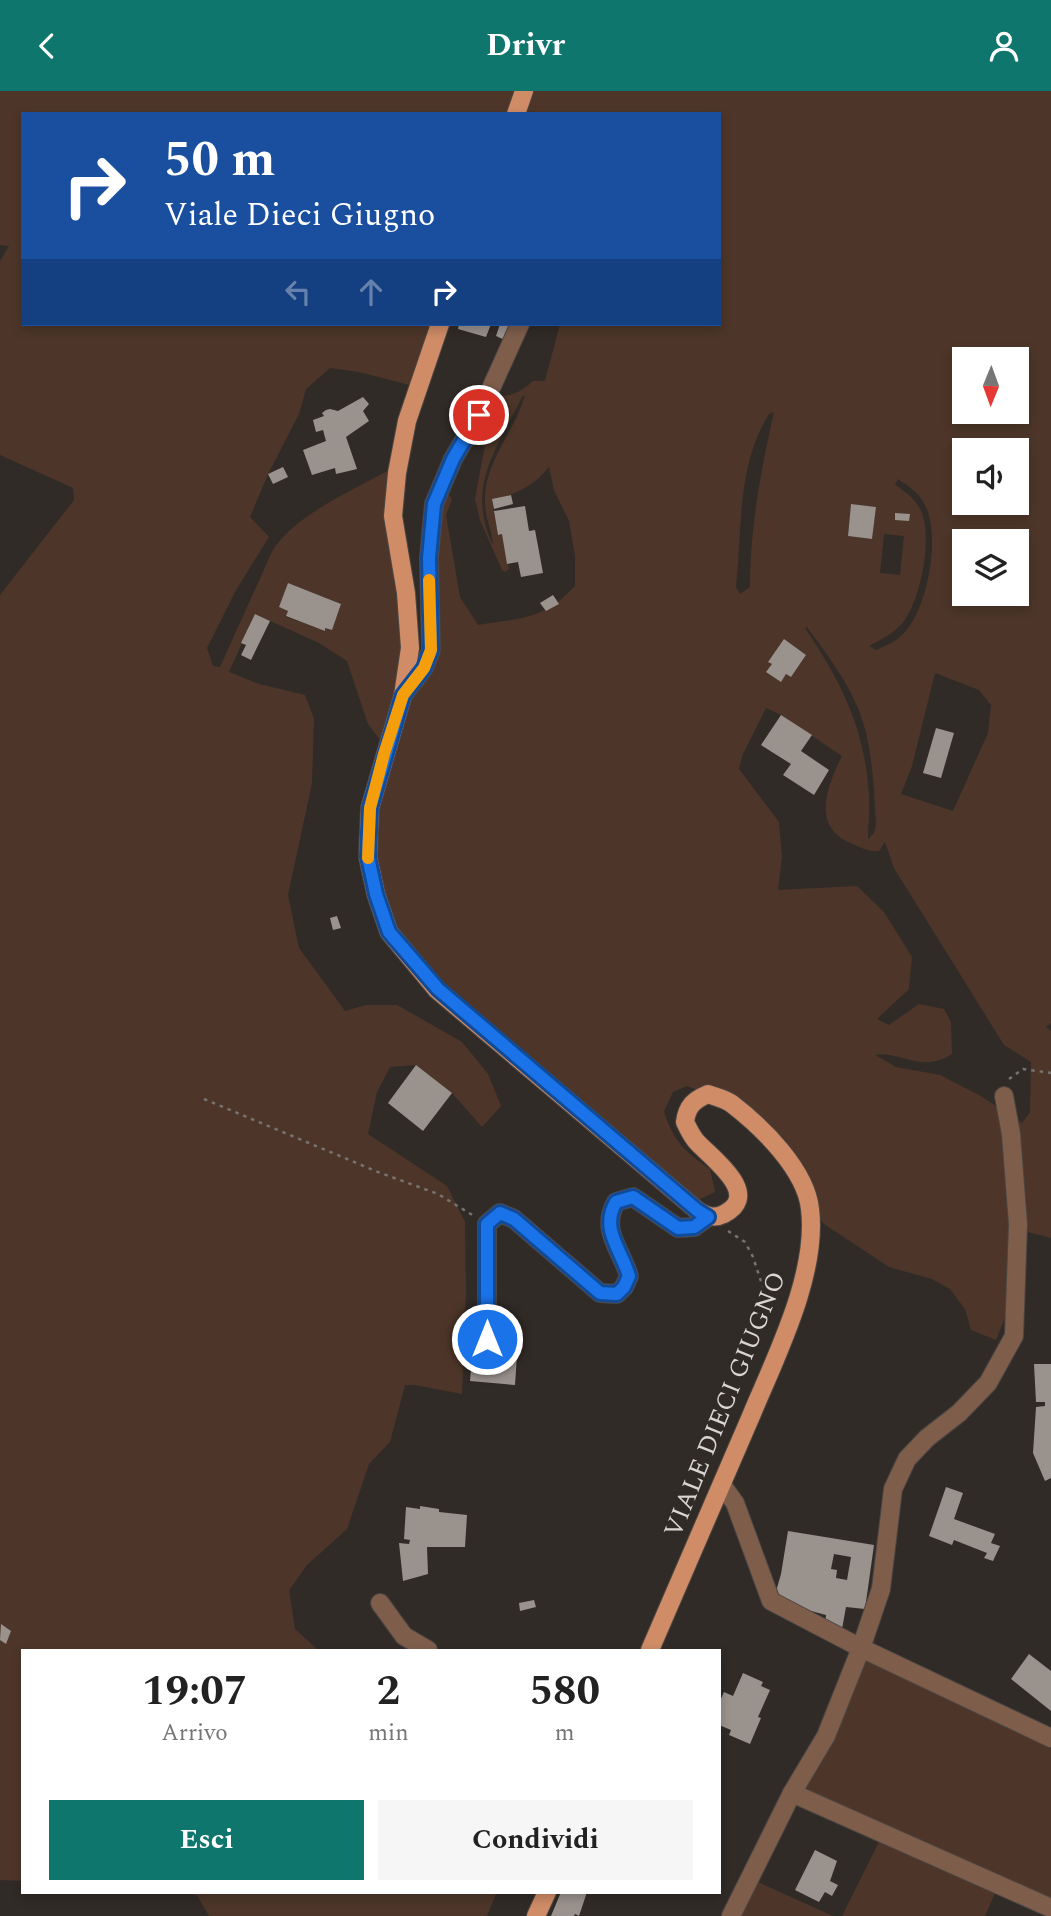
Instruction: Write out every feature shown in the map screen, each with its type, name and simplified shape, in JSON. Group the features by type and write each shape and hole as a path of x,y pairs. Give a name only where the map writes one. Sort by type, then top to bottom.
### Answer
{"main road":[{"path":"517,112 524,91"},
{"path":"439,326 407,421 395,495 393,516 406,593 410,648 403,695 370,808 368,857 376,894 389,932 438,989 708,1217"},
{"name":"VIALE DIECI GIUGNO","path":"650,1649 781,1343 808,1262 810,1208 800,1177 782,1153 730,1102 708,1094 690,1105 685,1122 694,1138 726,1171 739,1189 738,1198 726,1213 708,1217"},
{"path":"537,1916 546,1894"}],"street":[{"path":"403,695 424,668 431,650 429,558 434,504 453,459 479,415 519,326"},
{"path":"731,1916 792,1793 827,1736 861,1648 881,1589 893,1489 907,1459 988,1383 1014,1336 1018,1224 1011,1134 1004,1096"},
{"name":"VIALE DIECI GIUGNO","path":"487,1339 487,1224 500,1213 514,1219 600,1293 617,1294 629,1276 608,1226 609,1214 616,1202 633,1197 678,1228 694,1227 708,1217"},
{"path":"722,1485 735,1503 771,1601 861,1648 1051,1738"},
{"path":"380,1603 404,1636 426,1649"},
{"path":"792,1793 1051,1908"}],"path":[{"path":"1004,1096 1009,1079 1023,1069 1051,1073"},
{"path":"204,1099 438,1194 456,1204"},
{"path":"708,1217 745,1242 753,1257 781,1343"}],"shaded area":[{"path":"0,91 1051,91 1051,1023 1046,1027 1051,1031 1051,1238 1028,1232 1026,1196 1010,1214 1006,1315 996,1340 971,1330 965,1309 950,1289 932,1279 889,1267 824,1224 810,1208 800,1177 730,1102 687,1086 673,1092 664,1111 671,1130 681,1145 710,1169 715,1192 700,1199 676,1192 437,990 389,932 368,857 384,754 423,668 442,485 452,499 446,515 460,597 478,625 531,616 553,605 575,586 575,556 569,521 554,490 549,467 524,489 492,500 498,535 502,534 509,569 505,572 480,520 475,499 487,434 498,417 493,395 510,395 533,381 545,381 559,326 721,326 721,112 524,112 511,103 508,112 21,112 21,326 431,326 410,385 359,372 330,368 306,389 299,414 268,474 250,517 269,537 236,590 207,648 213,666 220,667 271,554 292,528 325,505 391,469 406,622 400,683 380,740 368,724 347,661 319,643 255,614 229,672 259,684 305,695 314,719 312,783 288,895 299,948 345,1011 366,1005 397,1005 462,1042 488,1074 501,1106 482,1127 452,1093 416,1065 390,1067 377,1092 368,1134 447,1186 465,1222 466,1292 462,1394 405,1385 390,1442 369,1464 347,1529 307,1565 289,1590 295,1629 317,1649 21,1649 21,1881 0,1880 0,595 74,500 73,488 0,455 0,261 9,246 0,245","holes":["525,395 487,483 485,504 493,545 485,524 483,487 494,451","774,412 757,499 750,587 740,594 736,587 746,476 751,454 769,414","898,479 920,497 930,518 930,571 920,607 912,622 898,639 876,650 869,646 897,629 910,611 920,585 925,555 923,516 915,502 895,485","851,504 876,507 872,539 848,536","884,534 904,536 900,575 880,573","288,583 341,604 331,630 286,617 288,611 279,607","807,627 839,673 859,709 863,722 871,760 876,825 874,833 868,839 867,772 857,728 840,688 805,628","784,640 806,655 791,677 786,674 781,682 767,672 772,664 769,662","935,673 979,690 991,705 988,733 953,811 901,794 912,766","766,708 842,756 831,780 826,805 831,828 840,837 868,850 879,851 885,842 894,868 1004,1045 1031,1062 1030,1112 1022,1123 979,1095 940,1075 896,1067 875,1055 921,1062 941,1060 952,1054 951,1022 944,1009 919,1004 889,1025 877,1019 909,989 912,957 884,912 857,886 778,890 782,857 779,822 739,769 743,754"]},
{"path":"861,1648 1051,1738 1051,1908 999,1884 985,1916 842,1916 884,1832 792,1793"},
{"path":"751,1879 833,1916 731,1916"},
{"path":"191,1894 496,1894 487,1916 209,1916 197,1895"}],"building":[{"path":"459,326 490,326 486,337 458,329"},
{"path":"499,326 510,326 505,340 496,336"},
{"path":"363,397 369,404 363,411 369,421 346,437 357,469 336,474 335,468 312,475 303,450 326,441 323,430 316,432 313,420 324,416 322,413 326,410 338,411"},
{"path":"283,467 288,477 273,484 268,474"},
{"path":"511,495 513,504 494,509 492,499"},
{"path":"851,504 876,507 872,539 848,536"},
{"path":"525,506 529,531 535,530 543,573 521,577 518,562 507,564 502,534 498,535 494,511"},
{"path":"895,513 910,514 909,521 895,520"},
{"path":"288,583 341,604 332,630 325,628 325,631 286,616 288,611 279,607"},
{"path":"553,595 559,604 546,611 540,603"},
{"path":"255,614 270,621 251,660 241,655 246,645 241,643"},
{"path":"784,639 806,655 791,677 786,674 781,682 766,672 772,664 768,662"},
{"path":"781,715 812,735 801,751 829,770 814,795 783,775 791,764 761,745"},
{"path":"936,728 954,733 941,778 923,773"},
{"path":"337,916 341,928 333,930 330,918"},
{"path":"416,1065 452,1093 423,1131 388,1103"},
{"path":"473,1344 504,1346 504,1354 517,1355 515,1385 470,1381"},
{"path":"1034,1364 1051,1364 1051,1478 1045,1481 1033,1453 1036,1407 1045,1406 1045,1402 1036,1402"},
{"path":"946,1487 963,1493 954,1519 995,1534 991,1543 1000,1546 993,1561 984,1558 987,1553 954,1540 952,1545 929,1536"},
{"path":"420,1506 439,1509 439,1512 467,1515 465,1547 427,1547 428,1574 403,1581 399,1543 409,1544 410,1540 404,1539 406,1507 420,1509"},
{"path":"788,1531 874,1545 865,1609 846,1607 842,1629 825,1624 826,1615 800,1608 775,1595","holes":["834,1554 851,1557 847,1580 836,1578 837,1570 831,1569"]},
{"path":"534,1600 536,1607 520,1611 519,1603"},
{"path":"1,1624 11,1631 6,1644 0,1640"},
{"path":"1029,1654 1051,1671 1051,1711 1011,1679"},
{"path":"743,1673 763,1682 761,1686 770,1690 750,1744 729,1735 731,1730 721,1726 721,1699 724,1692 733,1696"},
{"path":"815,1850 837,1861 830,1881 838,1885 832,1896 825,1892 819,1902 795,1890"},
{"path":"560,1894 586,1894 579,1916 551,1916"}],"slow traffic":[{"path":"368,858 370,808 384,754 403,695 424,668 431,650 429,580"}],"route":[{"path":"479,415 453,459 434,504 429,558 431,650 424,668 403,695 370,808 368,857 376,894 389,932 438,989 708,1217 694,1227 678,1228 633,1197 616,1202 609,1214 608,1226 629,1276 617,1294 600,1293 514,1219 500,1213 487,1224 487,1339"}]}
